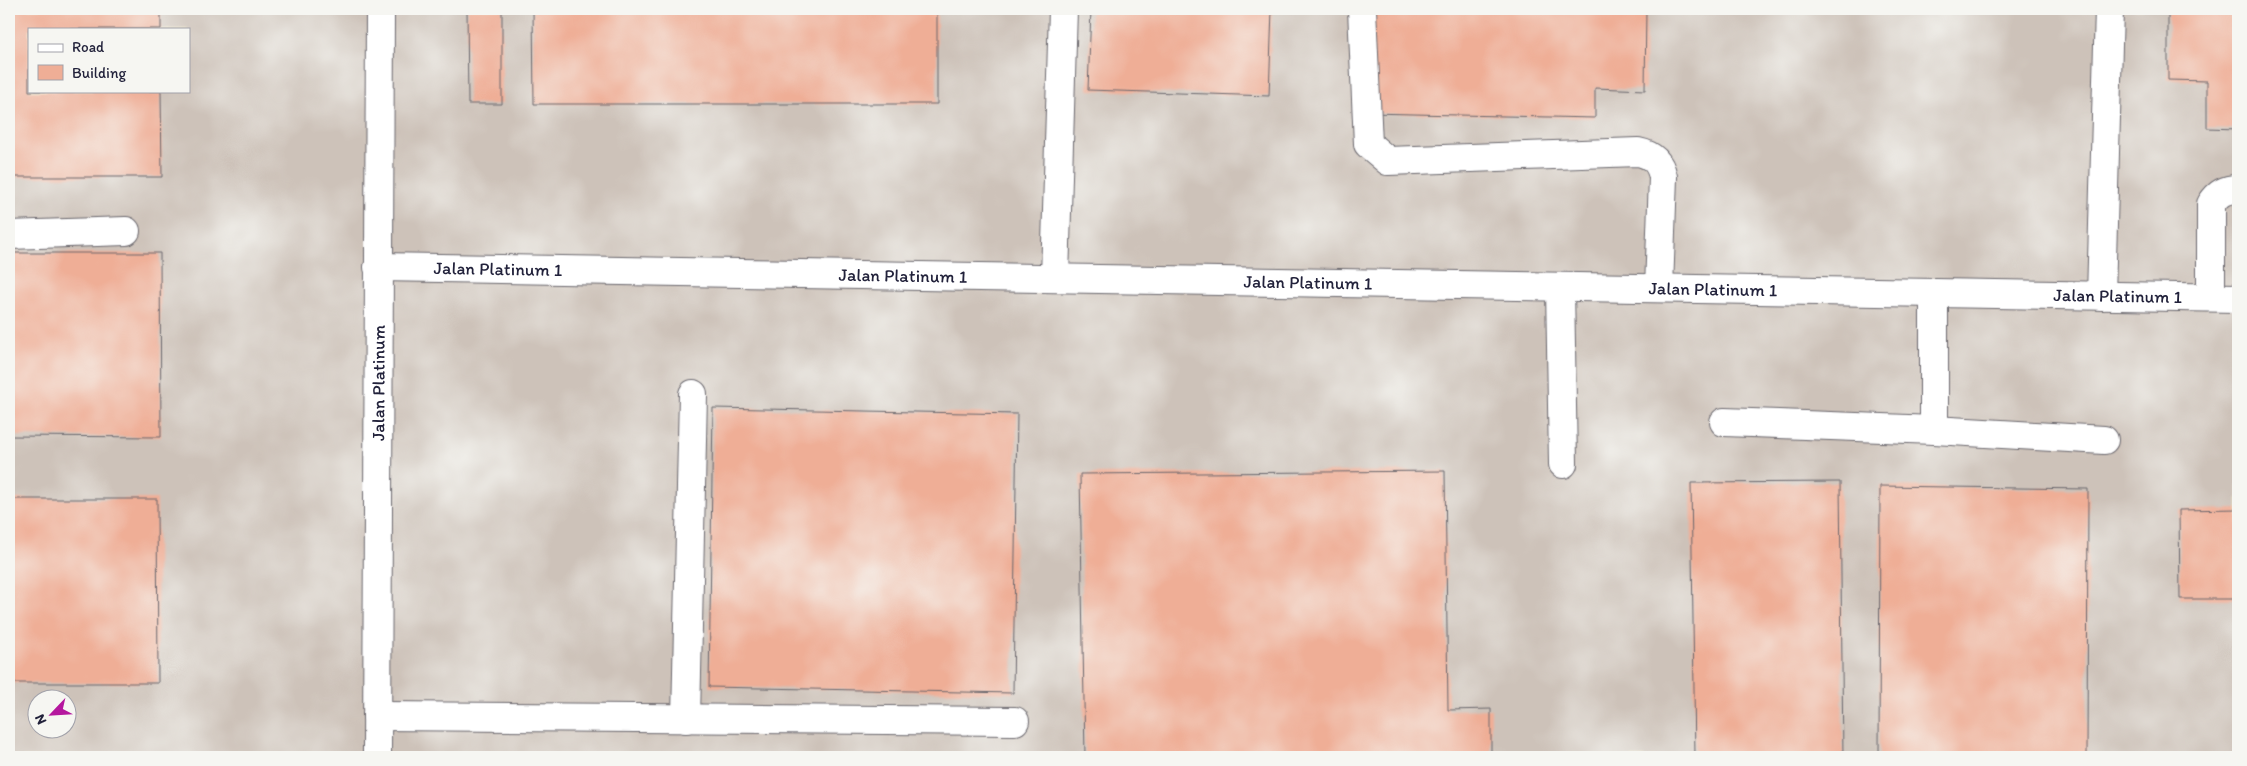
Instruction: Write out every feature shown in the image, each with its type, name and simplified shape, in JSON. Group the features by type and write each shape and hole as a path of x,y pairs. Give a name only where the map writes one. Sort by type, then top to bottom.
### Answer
{"street":[{"name":"Jalan Platinum","path":"377,757 380,9"},
{"path":"1056,278 1063,9"},
{"path":"1362,9 1368,144 1388,161 1638,152 1648,154 1656,159 1661,167 1663,177 1659,288"},
{"path":"2101,296 2108,9"},
{"path":"2211,298 2211,204 2216,196 2224,191 2238,189"},
{"path":"9,235 126,231"},
{"name":"Jalan Platinum 1","path":"378,267 2238,298"},
{"path":"1560,286 1563,464"},
{"path":"1934,293 1934,430"},
{"path":"686,719 692,394"},
{"path":"1724,422 1934,430 2104,440"},
{"path":"377,716 1015,721"}],"shaded area":[{"path":"9,9 2238,9 2238,757 9,757"}],"building":[{"path":"9,9 161,9 161,28 28,28 28,92 161,92 162,177 9,177"},
{"path":"467,9 502,9 502,104 468,104"},
{"path":"533,9 937,9 937,104 534,104"},
{"path":"1091,9 1272,9 1269,96 1088,90"},
{"path":"1370,9 1646,9 1645,90 1595,88 1595,118 1368,113"},
{"path":"2168,9 2238,9 2238,129 2207,128 2207,81 2168,80"},
{"path":"9,253 160,253 161,437 9,436"},
{"path":"713,408 1017,414 1013,693 709,687"},
{"path":"1445,471 1448,710 1491,709 1491,757 1085,757 1080,474"},
{"path":"1840,482 1843,757 1695,757 1691,483"},
{"path":"1880,486 2088,489 2087,757 1879,757"},
{"path":"9,499 157,499 158,683 9,683"},
{"path":"2238,509 2238,599 2180,599 2179,510"}]}
